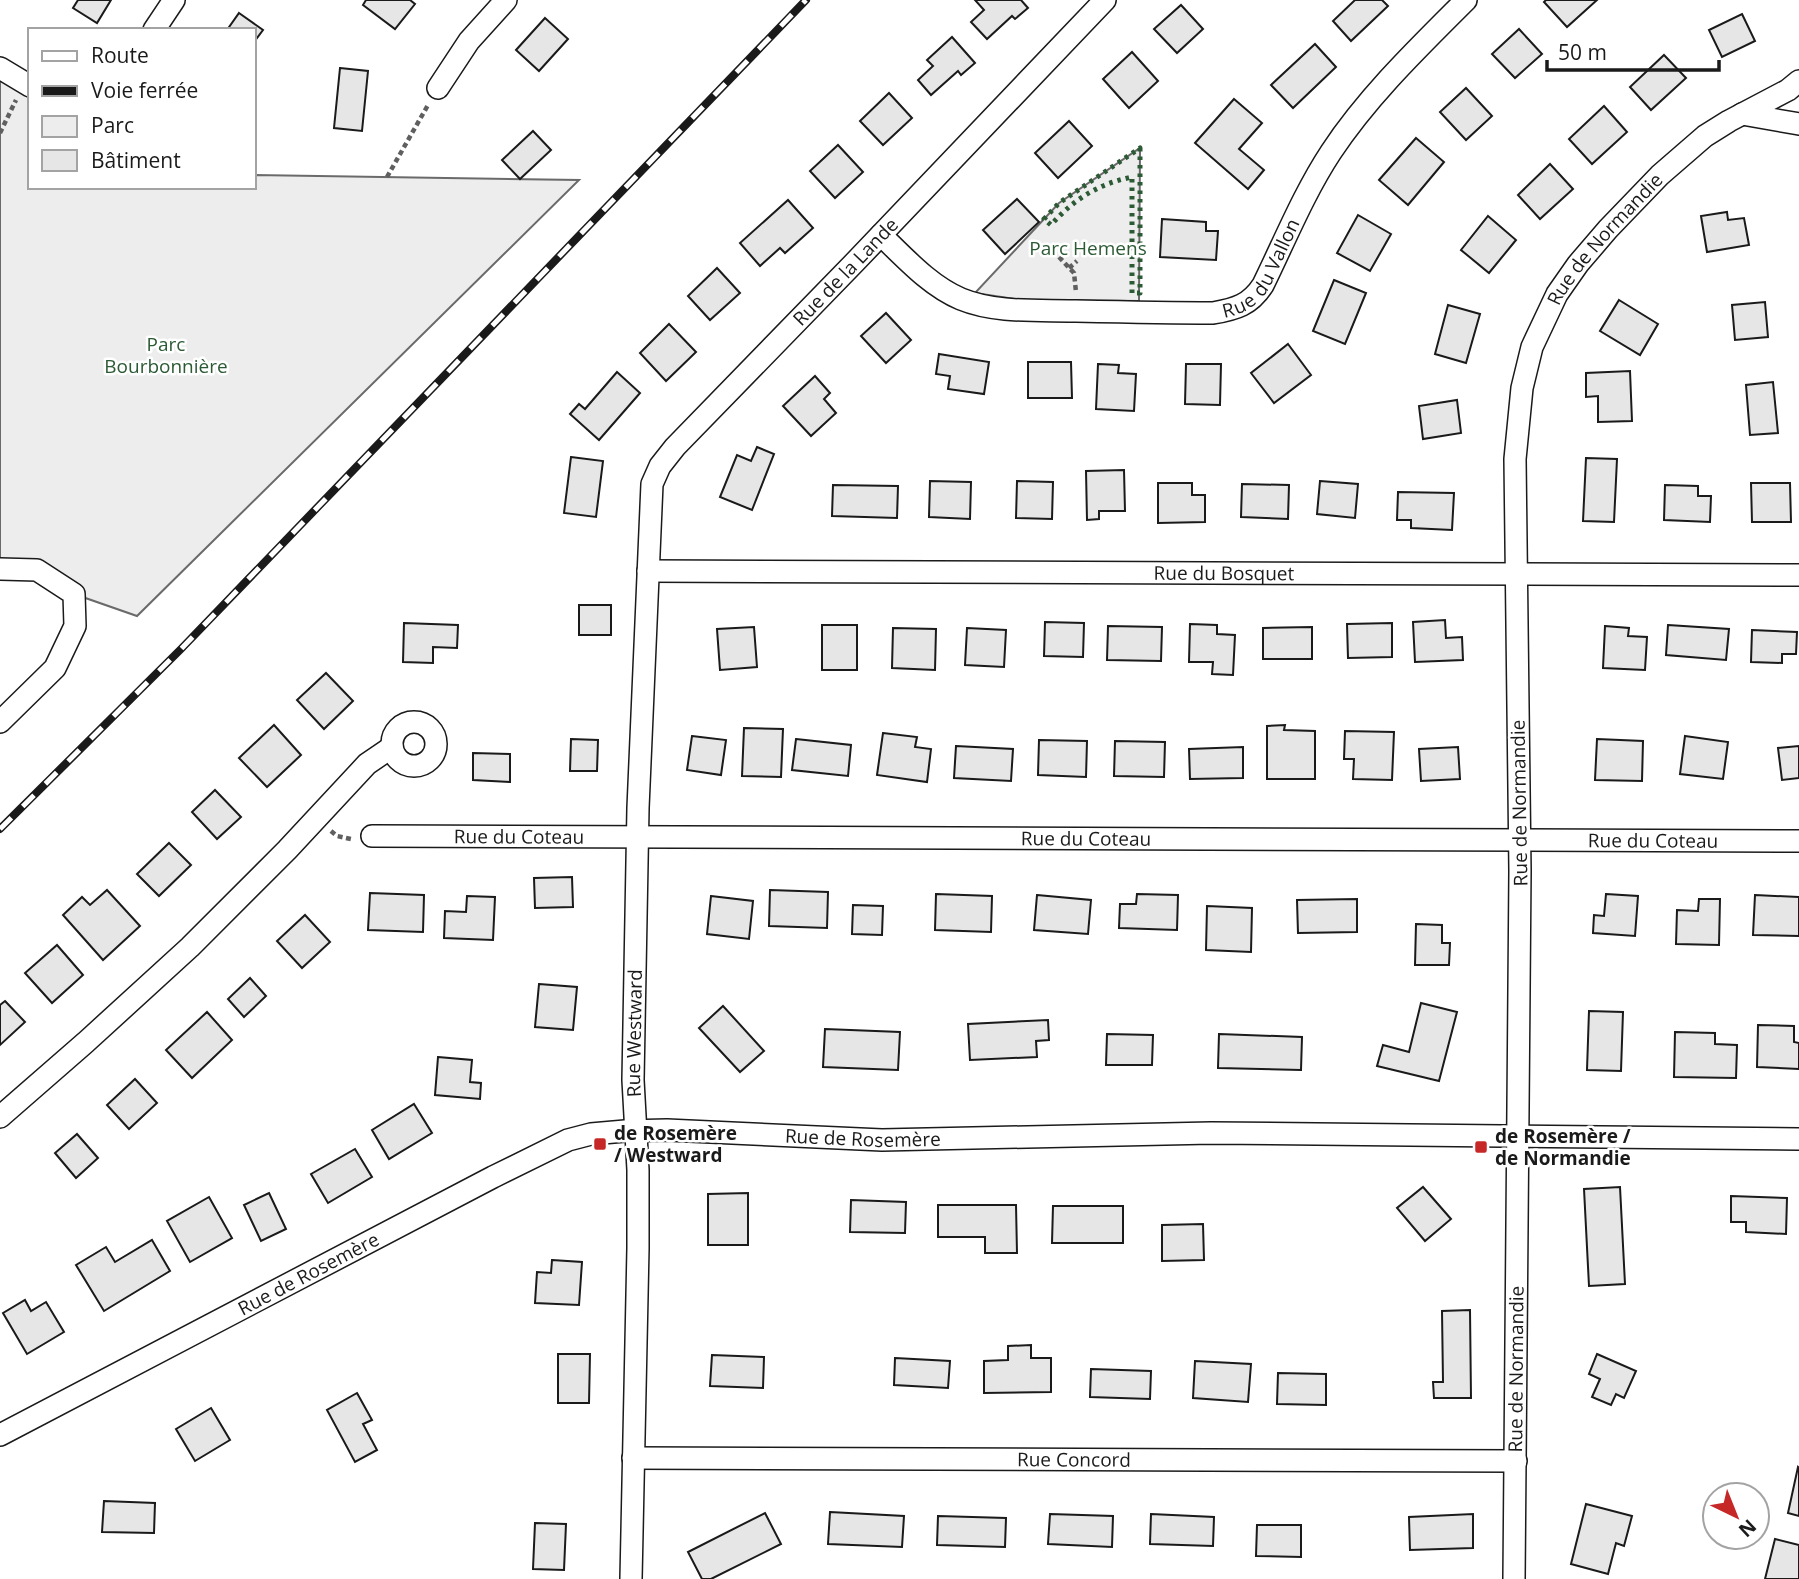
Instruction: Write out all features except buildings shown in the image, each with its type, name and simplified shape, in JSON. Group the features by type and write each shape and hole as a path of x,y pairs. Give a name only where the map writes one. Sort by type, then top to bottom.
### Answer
{"street":[{"path":"155,28 174,0"},
{"path":"438,88 469,41 506,0"},
{"name":"Rue de la Lande","path":"648,571 652,484 660,466 675,447 1105,0"},
{"name":"Rue du Vallon","path":"881,235 947,292 982,306 1015,310 1213,313 1234,309 1252,299 1263,285 1314,181 1339,140 1363,110 1466,0"},
{"path":"0,68 27,85"},
{"name":"Rue de Normandie","path":"1514,1579 1519,841 1515,459 1519,405 1532,347 1547,313 1578,264 1633,203 1699,141 1721,125 1788,90 1799,81"},
{"path":"1742,114 1799,124"},
{"path":"0,569 37,570 74,594 75,626 55,668 0,722"},
{"name":"Rue du Bosquet","path":"648,571 1799,575"},
{"name":"Rue Westward","path":"631,1579 638,1248 634,1080 638,836 648,571"},
{"path":"0,1117 58,1068 190,947 368,764 393,747"},
{"name":"Rue du Coteau","path":"363,838 638,836 1799,841"},
{"name":"Rue de Rosemère","path":"0,1434 556,1146 591,1134 636,1130 882,1140 1173,1133 1799,1139"},
{"name":"Rue Concord","path":"633,1458 1516,1461"}],"path":[{"path":"0,133 27,85"},
{"path":"387,177 438,88"},
{"path":"1059,257 1074,273 1076,300"},
{"path":"1069,268 1077,261"},
{"path":"326,827 337,836 363,838"}],"green space":[{"name":"Parc Bourbonnière","path":"0,68 28,85 28,189 256,189 256,175 579,180 137,616 74,594 37,570 0,569"},
{"name":"Parc Hemens","path":"1140,148 1139,301 1021,300 975,293 1059,203"}],"railway":[{"path":"0,829 181,649 806,0"}],"hedge":[{"path":"1140,148 1140,293 1132,293 1132,177 1087,194 1051,225 1044,219 1059,203 1140,148"}],"place":[{"name":"de Rosemère / Westward","path":"600,1144"},
{"name":"de Rosemère / de Normandie","path":"1481,1147"}]}
